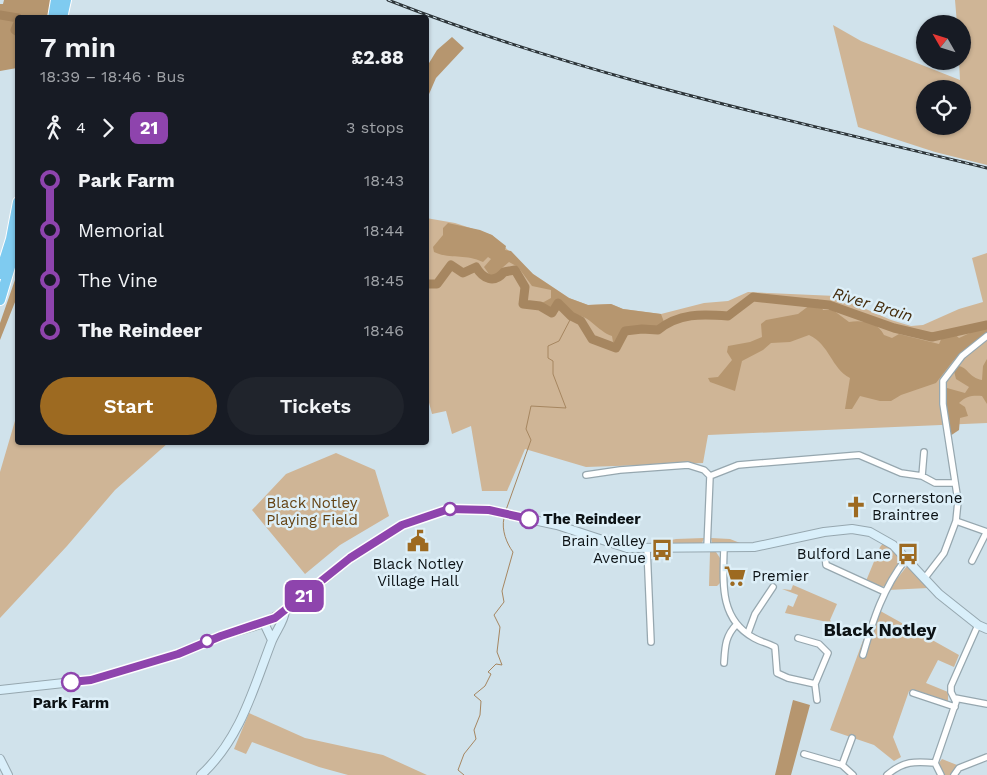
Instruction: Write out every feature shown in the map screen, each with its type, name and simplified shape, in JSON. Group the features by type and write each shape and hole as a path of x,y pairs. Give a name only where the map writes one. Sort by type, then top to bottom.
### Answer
{"highway":[{"path":"54,15 56,0"},
{"path":"63,15 66,0"},
{"path":"0,274 11,239 15,218"},
{"path":"0,300 15,250"}],"street":[{"path":"924,579 944,553 956,521 958,500 953,483 942,390 943,380 956,362 987,336"},
{"path":"922,476 924,452"},
{"path":"710,476 738,465 859,455 901,473 922,476 935,483 953,483"},
{"path":"586,475 620,470 688,465 704,470 710,476 707,548"},
{"path":"0,690 91,680 178,654 221,636 264,623 285,611 350,558 402,525 449,509 489,510 557,526 627,548 754,547 824,532 852,529 877,535 893,545 939,594 978,625 987,629"},
{"path":"956,521 969,524 987,532 972,561"},
{"path":"647,548 651,642"},
{"path":"724,548 723,592 728,612 737,624 748,633 775,647 777,673 788,678 815,684"},
{"path":"825,553 826,565 885,592"},
{"path":"863,655 877,609 885,592 906,559"},
{"path":"748,633 755,614 773,587"},
{"path":"201,775 222,753 237,728 256,688 272,640 285,611"},
{"path":"264,623 272,640"},
{"path":"724,663 726,640 729,632 737,624"},
{"path":"978,625 950,692 955,698 987,704"},
{"path":"798,638 819,644 828,653 815,684 817,700"},
{"path":"913,693 955,707"},
{"path":"941,775 935,763 955,707 955,698"},
{"path":"842,766 852,738"},
{"path":"804,754 842,766 853,775"},
{"path":"954,775 959,768 987,757"},
{"path":"0,759 8,775"},
{"path":"887,775 903,763 911,761 935,763"}],"green space":[{"path":"955,0 987,0 987,165 935,152 858,127 833,25 861,41 916,63 916,70 935,70 960,80 959,70 971,70 971,15 956,15"},
{"path":"429,219 455,223 492,235 533,274 569,298 588,305 611,304 623,309 661,314 704,303 728,301 748,292 836,296 891,320 911,326 923,325 959,309 983,302 972,258 987,253 987,423 708,435 703,463 586,467 525,449 507,491 482,491 471,426 452,434 446,411 432,414 429,402"},
{"path":"15,421 15,445 166,445 115,490 67,546 0,618 0,472"},
{"name":"Black Notley Playing Field","path":"336,453 375,470 389,516 340,545 305,574 252,510 286,474"},
{"path":"704,538 702,543 698,545 662,545 662,542 676,539"},
{"path":"711,538 730,539 740,543 740,546 712,544"},
{"path":"885,541 902,558 885,586 881,587 866,581 880,547"},
{"path":"710,552 716,552 720,558 720,583 717,586 709,586"},
{"path":"907,566 932,589 930,591 928,588 888,590"},
{"path":"793,585 837,604 830,620 832,623 785,613 788,605 793,607 798,595 782,589 791,590"},
{"path":"875,608 959,655 954,667 938,660 926,683 948,692 948,705 909,691 893,737 901,757 894,761 874,745 830,730"},
{"path":"249,713 305,738 383,755 427,775 348,775 319,767 252,742 246,754 234,749"},
{"path":"942,759 957,765 951,775 943,775 938,764"}],"shaded area":[{"path":"4,0 54,0 50,15 15,15 15,68 0,71 0,4 3,4"},
{"path":"452,37 464,48 436,78 429,94 429,63 437,50"},
{"path":"448,223 480,230 492,235 506,246 505,250 511,251 533,274 569,298 588,305 611,304 623,309 661,314 664,322 659,327 629,328 620,346 613,342 612,336 602,331 589,320 574,315 562,303 549,314 544,311 542,303 551,298 551,290 532,286 518,267 509,262 502,268 500,274 491,277 484,267 491,259 488,257 483,262 476,259 446,256 434,252 433,247 443,235 443,228"},
{"path":"15,280 15,302 0,340 0,323"},
{"path":"818,299 823,310 833,310 849,322 859,321 874,325 884,335 892,338 899,334 939,344 943,335 952,332 959,338 987,325 987,333 953,361 936,383 901,395 891,401 880,401 860,396 852,409 845,409 850,378 844,374 822,345 809,335 790,342 771,343 763,350 742,361 735,391 710,382 708,378 718,377 732,360 727,352 728,346 750,342 762,337 761,324 766,320 798,314"},
{"path":"987,359 987,404 982,396 970,396 959,403 965,407 968,416 960,418 959,430 950,436 945,412 944,391 947,388 965,393 969,387 956,379 954,371 958,366 982,380 983,366"},
{"path":"793,700 810,705 791,775 775,775"}],"waterway":[{"name":"River Brain","path":"0,15 15,18"},
{"name":"River Brain","path":"429,284 437,284 451,265 463,273 476,267 482,275 493,279 504,272 515,270 525,287 523,304 540,306 552,313 558,303 571,316 581,321 592,339 616,348 625,331 658,330 674,320 691,316 728,316 753,297 829,305 894,328 932,337 987,325"},
{"path":"506,510 531,440 526,429 531,406 566,408 553,374 553,361 548,358 548,346 559,341 571,318"},
{"path":"464,775 458,770 464,754 476,739 474,730 480,715 481,701 474,695 485,686 491,674 488,672 496,664 502,665 497,652 500,627 494,615 504,602 502,591 513,552 505,536 504,518"}],"railway":[{"path":"388,0 429,15"},
{"path":"429,15 610,74 760,113 987,168"}],"bus line":[{"name":"21","path":"71,682 91,680 178,654 221,636 275,618 350,558 402,525 449,509 489,510 529,519"}],"place":[{"name":"Cornerstone Braintree","path":"856,507"},
{"name":"The Reindeer","path":"529,519"},
{"name":"Black Notley Village Hall","path":"418,541"},
{"name":"Brain Valley Avenue","path":"662,550"},
{"name":"Bulford Lane","path":"908,554"},
{"name":"Premier","path":"735,576"},
{"name":"Park Farm","path":"71,682"}],"district":[{"name":"Black Notley","path":"880,630"}]}
